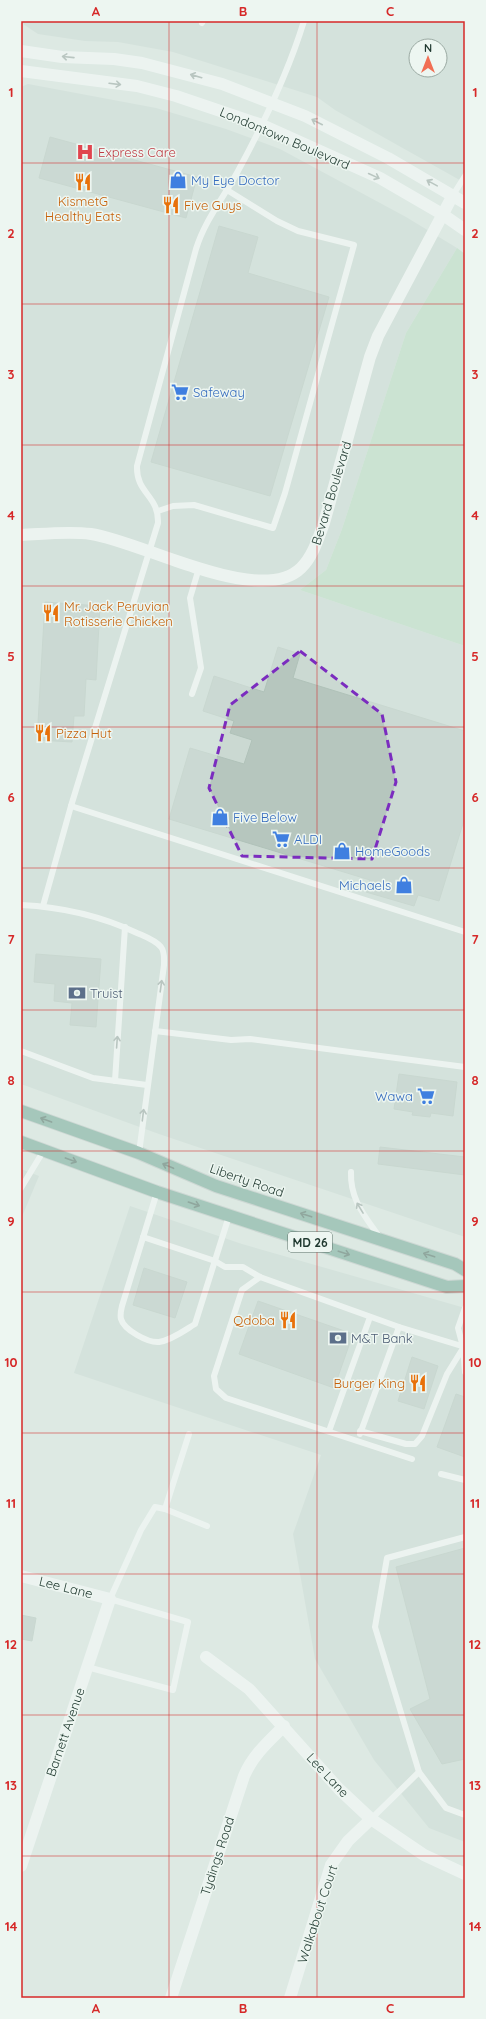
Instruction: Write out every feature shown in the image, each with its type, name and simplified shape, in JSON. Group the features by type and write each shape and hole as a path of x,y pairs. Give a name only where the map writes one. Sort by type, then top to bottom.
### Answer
{"main road":[{"name":"Liberty Road","path":"21,1111 139,1153 216,1186 455,1264 465,1270"},
{"name":"MD 26","path":"21,1142 157,1192 447,1287 465,1286"}],"street":[{"name":"Londontown Boulevard","path":"21,51 69,58 114,59 142,63 216,82 273,102 337,132 465,203"},
{"name":"Londontown Boulevard","path":"21,71 137,86 189,100 262,125 380,178 442,214 465,230"},
{"name":"Bevard Boulevard","path":"21,535 70,533 92,534 199,568 243,580 260,582 277,580 300,570 310,558 324,523 370,357 378,336 453,195"},
{"name":"Lee Lane","path":"21,1576 110,1598"},
{"name":"Barnett Avenue","path":"21,1866 110,1598"},
{"name":"Lee Lane","path":"206,1657 249,1689 284,1726 339,1789 371,1819 424,1855 465,1874"},
{"name":"Tydings Road","path":"171,1998 249,1762 284,1726"},
{"name":"Walkabout Court","path":"290,1998 331,1865 348,1841 371,1819"}],"lane":[{"path":"43,906 71,806 158,523 158,511 144,491 136,476 140,450 202,231 227,190 262,125 273,102 304,21"},
{"path":"453,195 465,176"},
{"path":"158,511 173,506 194,505 273,528 287,485 354,245 298,231 277,221 227,190"},
{"path":"192,694 201,668 190,598 199,568"},
{"path":"71,806 465,932"},
{"path":"21,905 43,906 101,917 153,940 161,948 164,955 139,1153"},
{"path":"115,1081 125,927"},
{"path":"155,1031 231,1040 250,1039 465,1068"},
{"path":"21,1051 93,1078 147,1085"},
{"path":"21,1188 22,1181 44,1150"},
{"path":"351,1172 351,1187 354,1197 381,1240"},
{"path":"157,1192 122,1306 121,1318 128,1330 142,1337 158,1342 175,1336 196,1324 229,1216"},
{"path":"143,1237 215,1261 225,1267 244,1267 260,1277 370,1317 464,1346"},
{"path":"260,1277 242,1290 214,1376 216,1389 226,1398 412,1459"},
{"path":"465,1308 458,1328 464,1346 465,1372"},
{"path":"328,1431 370,1317"},
{"path":"357,1441 399,1327"},
{"path":"360,1432 406,1444 415,1444 422,1436 447,1374 464,1346"},
{"path":"165,1509 189,1434"},
{"path":"441,1474 465,1480"},
{"path":"87,1667 173,1690 188,1622 110,1598 142,1530 155,1508 165,1509 207,1526"},
{"path":"465,1537 387,1558 375,1627 419,1772 446,1808 465,1816"},
{"path":"371,1819 419,1772"}],"highlighted area":[{"path":"300,651 382,714 396,782 372,859 242,856 209,788 230,705"}],"shaded area":[{"path":"24,21 465,21 465,183 335,110 317,97 173,52 118,42 85,41 38,34 23,24"},
{"path":"28,84 156,108 226,129 280,149 406,217 457,248 406,333 342,529 326,570 300,590 465,646 465,1237 159,1134 21,1084 21,87"},
{"path":"21,1169 39,1176 21,1219"},
{"path":"130,1206 242,1244 465,1308 465,1842 429,1828 374,1760 315,1659 293,1534 321,1455 74,1373"}],"green space":[{"path":"457,248 465,254 465,646 300,590 326,570 342,529 406,333"}],"building":[{"path":"50,137 197,177 186,218 39,178"},
{"path":"219,226 258,237 248,273 329,297 270,496 151,462"},
{"path":"45,602 100,606 96,680 86,679 84,716 74,716 72,742 37,740"},
{"path":"278,647 300,654 293,678 465,731 465,817 439,901 418,895 414,906 366,892 370,880 169,819 190,748 244,764 252,740 230,733 234,721 203,711 214,676 264,692"},
{"name":"Truist","path":"36,954 101,959 96,1027 70,1025 72,1003 54,1001 55,984 34,982"},
{"name":"Wawa","path":"399,1074 457,1082 453,1116 431,1113 430,1117 412,1115 413,1112 394,1109"},
{"path":"380,1147 465,1157 465,1175 378,1164"},
{"path":"144,1268 187,1282 175,1318 133,1305"},
{"path":"258,1301 353,1334 334,1388 239,1354"},
{"name":"Burger King","path":"412,1357 438,1366 424,1409 398,1401"},
{"path":"456,1394 465,1397 465,1457 437,1447"},
{"path":"465,1548 465,1759 442,1764 410,1709 430,1699 396,1567"},
{"path":"21,1615 36,1618 32,1641 21,1639"}],"place":[{"name":"Express Care","path":"85,152"},
{"name":"My Eye Doctor","path":"178,180"},
{"name":"KismetG Healthy Eats","path":"83,182"},
{"name":"Five Guys","path":"171,205"},
{"name":"Safeway","path":"180,392"},
{"name":"Mr. Jack Peruvian Rotisserie Chicken","path":"51,613"},
{"name":"Pizza Hut","path":"43,733"},
{"name":"Five Below","path":"220,817"},
{"name":"ALDI","path":"281,839"},
{"name":"HomeGoods","path":"342,851"},
{"name":"Michaels","path":"404,885"},
{"name":"Truist","path":"77,993"},
{"name":"Wawa","path":"426,1096"},
{"name":"Qdoba","path":"288,1320"},
{"name":"M&T Bank","path":"338,1338"},
{"name":"Burger King","path":"418,1383"}]}
